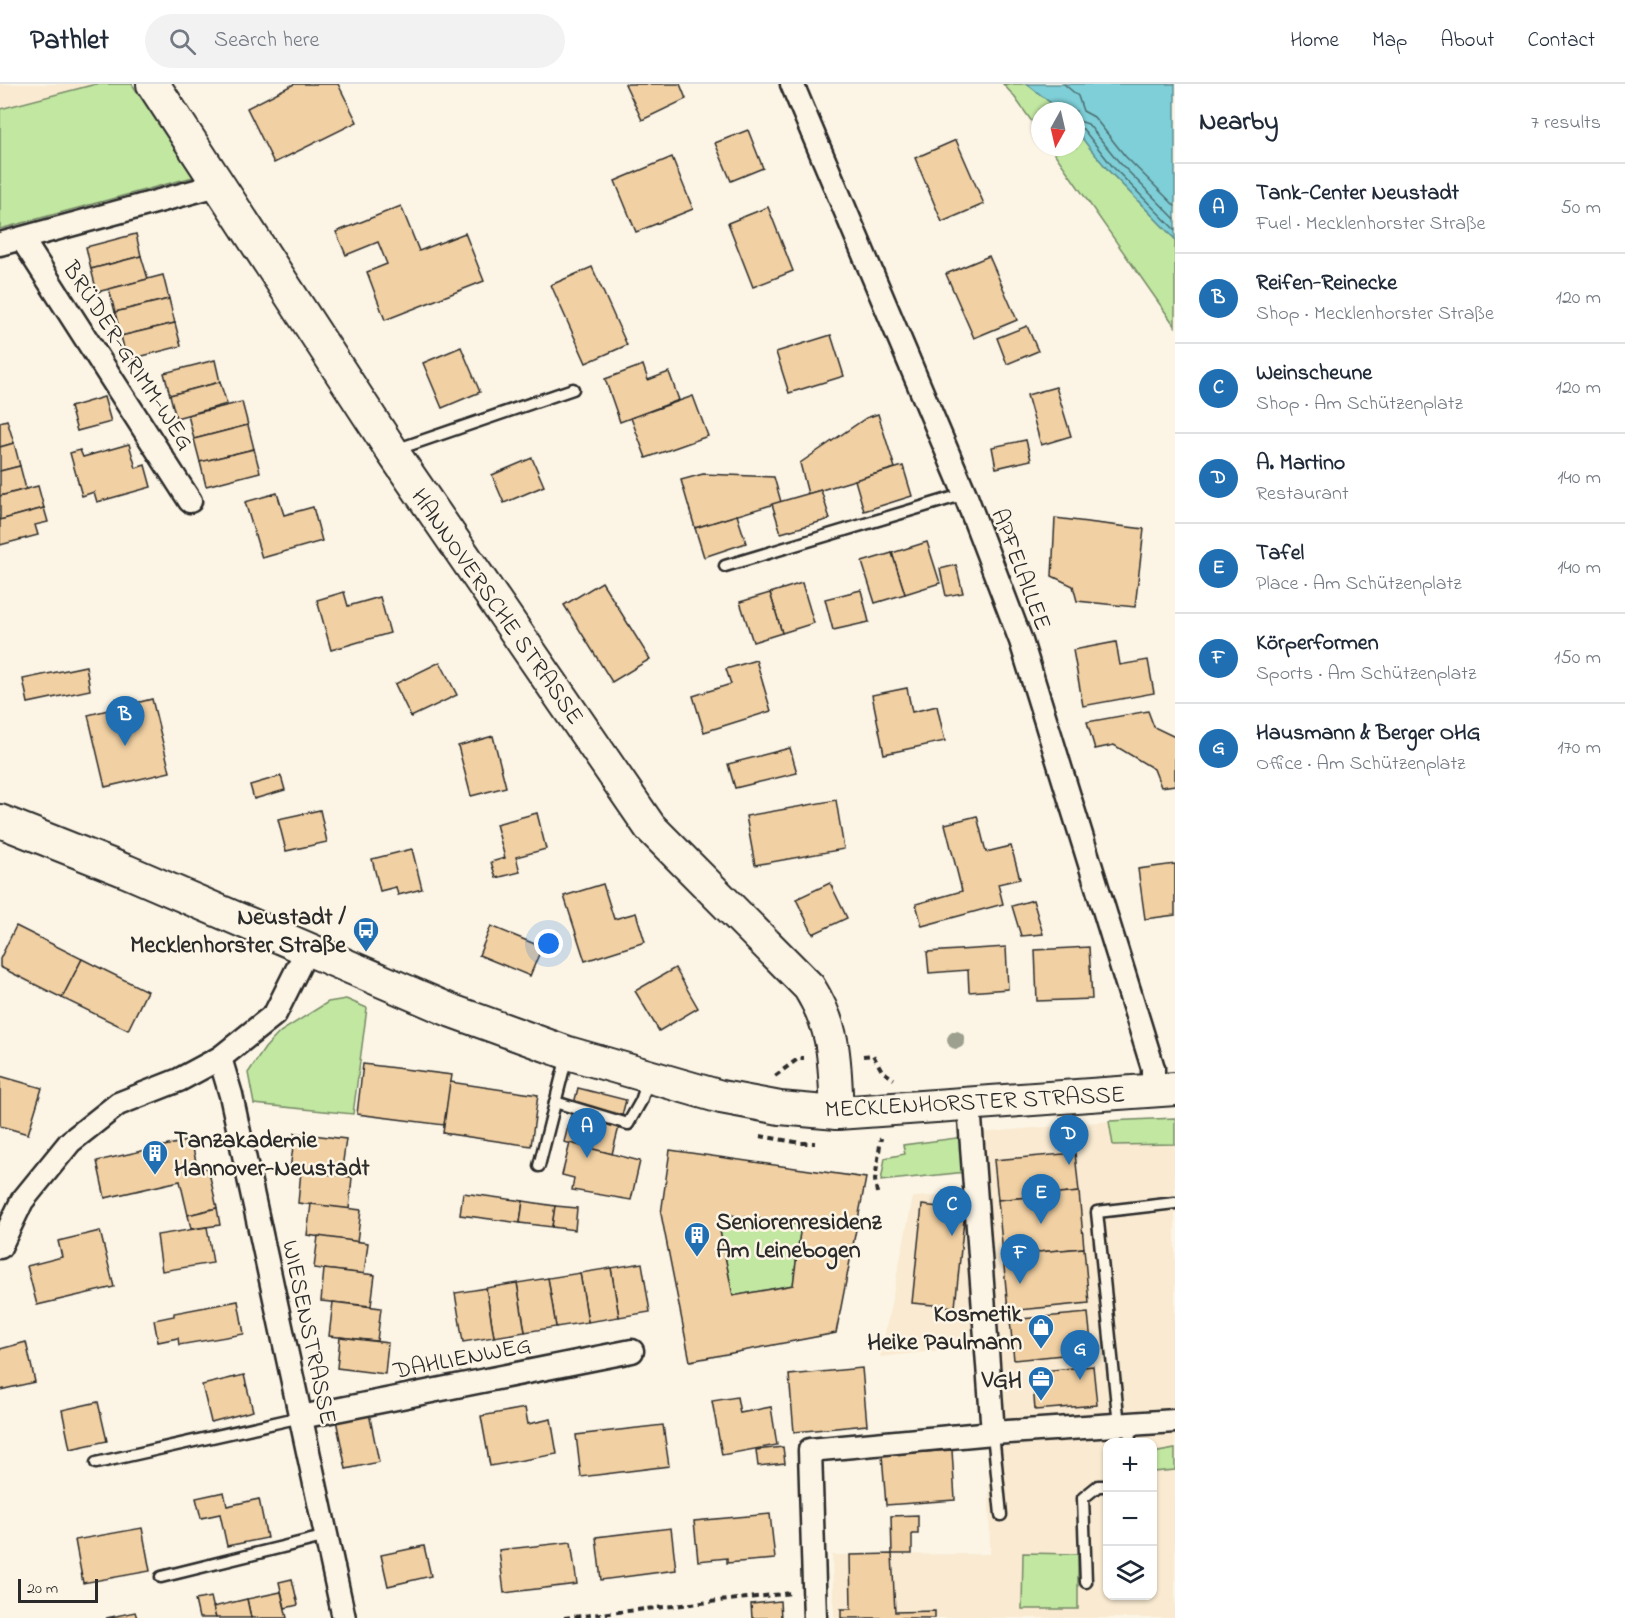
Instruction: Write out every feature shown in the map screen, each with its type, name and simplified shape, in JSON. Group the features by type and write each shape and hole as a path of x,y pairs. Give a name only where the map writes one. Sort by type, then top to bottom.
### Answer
{"main road":[{"name":"HANNOVERSCHE STRASSE","path":"153,84 392,451 650,827 809,987 822,1008 832,1039 837,1113"},
{"name":"MECKLENHORSTER STRASSE","path":"0,821 126,871 452,1011 568,1053 721,1097 780,1108 837,1113 1164,1090"}],"street":[{"name":"APFELALLEE","path":"792,84 965,494 1021,641 1153,1068 1164,1090"},
{"name":"BRÜDER-GRIMM-WEG","path":"0,244 218,184"},
{"name":"BRÜDER-GRIMM-WEG","path":"22,239 190,501"},
{"path":"0,1247 22,1201 70,1142 118,1104 179,1080 220,1058 275,1014 307,950"},
{"name":"WIESENSTRASSE","path":"220,1058 231,1095 344,1618"},
{"path":"969,1105 993,1433"},
{"name":"DAHLIENWEG","path":"301,1416 632,1351"},
{"path":"815,1618 810,1450 993,1433 1126,1430 1175,1421"}],"lane":[{"path":"392,451 573,389"},
{"path":"724,566 965,494"},
{"path":"538,1166 568,1053"},
{"path":"555,1102 628,1124 641,1101 649,1077"},
{"path":"1126,1430 1097,1212 1175,1203"},
{"path":"96,1463 301,1416"},
{"path":"993,1433 1001,1515"},
{"path":"1086,1582 1083,1498 1098,1486 1103,1486"},
{"path":"161,1577 327,1536"}],"path":[{"path":"877,1193 875,1180 881,1138"},
{"path":"564,1618 814,1591"}],"shaded area":[{"path":"0,84 96,84 0,109"},
{"path":"1109,1121 1114,1145 1175,1144 1175,1618 834,1618 832,1555 990,1554 988,1421 982,1346 880,1357 913,1197 971,1194 967,1134"}],"green space":[{"path":"96,84 132,84 193,177 0,229 0,109"},
{"path":"1003,84 1027,84 1050,102 1031,102 1031,120"},
{"path":"1085,141 1109,171 1175,239 1175,326 1056,156 1085,156"},
{"path":"346,999 367,1008 353,1114 254,1104 248,1073 265,1048 280,1032 328,1002"},
{"path":"1175,1118 1175,1144 1113,1145 1109,1121"},
{"path":"964,1137 966,1172 881,1181 885,1158 905,1154 903,1145"},
{"path":"723,1214 801,1225 793,1285 733,1296 720,1231"},
{"path":"1175,1449 1175,1470 1157,1472 1157,1452"},
{"path":"1023,1553 1078,1554 1078,1609 1022,1609"}],"water":[{"path":"1027,84 1175,84 1175,239 1109,171 1085,142 1085,102 1050,102"}],"building":[{"path":"294,84 338,84 357,122 274,163 247,108"},
{"path":"625,84 680,84 686,99 642,120"},
{"path":"748,130 763,168 731,181 715,143"},
{"path":"956,140 984,204 942,222 915,158"},
{"path":"672,157 693,209 636,232 615,181"},
{"path":"401,206 419,251 465,233 484,281 385,320 367,272 387,264 378,242 346,255 336,232"},
{"path":"768,207 793,271 753,287 728,223"},
{"path":"136,234 141,256 91,269 86,247"},
{"path":"141,256 148,279 97,292 91,269"},
{"path":"989,256 1017,320 974,338 946,274"},
{"path":"592,267 627,345 586,363 551,285"},
{"path":"163,275 169,299 115,312 109,289"},
{"path":"169,299 175,323 121,336 115,312"},
{"path":"175,323 181,346 127,360 121,336"},
{"path":"1027,326 1038,351 1007,364 997,338"},
{"path":"831,335 844,376 789,393 776,352"},
{"path":"461,347 480,392 442,408 423,363"},
{"path":"215,360 220,382 170,395 164,373"},
{"path":"643,365 648,380 669,372 679,400 620,422 605,379"},
{"path":"220,382 227,404 176,418 170,395"},
{"path":"1056,387 1071,436 1041,445 1027,395"},
{"path":"693,396 708,436 646,458 631,418"},
{"path":"104,397 111,422 77,431 70,407"},
{"path":"242,402 248,425 194,439 188,415"},
{"path":"878,414 895,468 808,494 800,463 866,418"},
{"path":"7,420 14,443 0,447 0,422"},
{"path":"248,425 254,449 200,462 194,439"},
{"path":"1026,440 1031,460 996,468 992,447"},
{"path":"14,443 20,466 0,471 0,447"},
{"path":"129,444 136,468 145,465 151,487 97,502 94,492 82,496 70,453 80,450 83,457"},
{"path":"254,449 260,472 206,486 200,462"},
{"path":"532,458 544,486 504,503 492,475"},
{"path":"20,466 26,489 0,496 0,471"},
{"path":"903,466 912,496 864,511 855,480"},
{"path":"703,474 774,477 781,502 695,528 681,480"},
{"path":"38,486 44,508 0,520 0,496"},
{"path":"821,490 830,519 781,533 772,504"},
{"path":"277,493 284,515 313,507 322,541 262,558 245,502"},
{"path":"44,508 48,522 35,525 38,535 0,545 0,520"},
{"path":"737,515 746,543 704,557 695,528"},
{"path":"1055,518 1144,529 1135,607 1077,601 1073,586 1052,576"},
{"path":"927,542 940,583 905,594 892,553"},
{"path":"892,553 905,594 875,603 862,562"},
{"path":"956,565 963,593 946,596 940,569"},
{"path":"602,582 650,659 612,682 564,605"},
{"path":"802,583 814,623 782,633 770,593"},
{"path":"861,590 869,622 833,630 825,599"},
{"path":"344,592 348,606 380,597 390,633 331,650 317,600"},
{"path":"770,593 782,633 753,642 740,602"},
{"path":"1116,642 1120,665 1148,660 1154,693 1083,706 1073,650"},
{"path":"756,660 771,711 704,732 693,696 731,684 726,669"},
{"path":"440,662 457,695 411,717 395,684"},
{"path":"86,666 90,690 28,703 23,679"},
{"path":"907,688 912,712 937,706 945,741 884,754 872,695"},
{"path":"152,699 170,772 105,787 88,715"},
{"path":"1148,711 1154,727 1175,737 1175,785 1161,787 1154,769 1114,745 1095,749 1087,722"},
{"path":"493,736 506,787 471,796 458,746"},
{"path":"790,748 797,773 735,788 728,764"},
{"path":"281,776 285,790 254,799 250,785"},
{"path":"836,800 844,849 755,865 746,816"},
{"path":"320,810 327,842 286,851 278,819"},
{"path":"537,813 546,849 516,857 520,872 496,878 491,862 505,858 496,824"},
{"path":"977,816 986,852 1011,846 1020,879 998,884 1003,904 922,926 916,904 962,891 945,824"},
{"path":"412,849 422,889 398,895 396,887 380,891 372,859"},
{"path":"1175,864 1175,915 1145,919 1138,869"},
{"path":"830,883 847,918 813,934 796,899"},
{"path":"603,884 614,919 636,913 645,942 585,961 564,896"},
{"path":"1033,900 1043,934 1021,936 1012,906"},
{"path":"16,926 82,959 62,998 0,967 0,959"},
{"path":"491,926 542,947 530,976 479,955"},
{"path":"1006,947 1008,989 969,992 968,970 929,973 927,952"},
{"path":"1089,947 1092,999 1037,1001 1035,950"},
{"path":"82,959 147,991 128,1030 62,998"},
{"path":"675,968 698,1008 659,1031 635,991"},
{"path":"363,1064 452,1075 444,1125 357,1114"},
{"path":"0,1076 42,1088 28,1134 0,1126"},
{"path":"450,1082 538,1095 531,1146 443,1133"},
{"path":"578,1088 626,1100 612,1154 564,1142"},
{"path":"295,1133 346,1139 341,1176 290,1169"},
{"name":"Tanzakademie Hannover-Neustadt","path":"191,1140 198,1170 208,1168 217,1208 188,1215 180,1181 105,1198 97,1161"},
{"path":"570,1143 640,1161 631,1200 572,1190 574,1178 562,1175"},
{"name":"Seniorenresidenz Am Leinebogen","path":"670,1150 866,1178 836,1333 690,1361 661,1214","holes":["723,1214 801,1225 793,1285 733,1296 720,1231"]},
{"path":"1075,1153 1079,1192 998,1200 994,1160"},
{"path":"301,1171 352,1177 349,1209 298,1203"},
{"path":"1079,1192 1084,1248 1003,1255 998,1200"},
{"path":"463,1193 523,1201 520,1223 460,1215"},
{"path":"523,1201 555,1206 552,1227 520,1223"},
{"path":"311,1204 361,1210 357,1242 307,1235"},
{"path":"922,1205 965,1210 955,1307 912,1303"},
{"path":"555,1206 577,1208 575,1230 552,1227"},
{"path":"217,1208 220,1225 191,1229 188,1215"},
{"path":"207,1227 213,1263 162,1271 157,1235"},
{"path":"100,1231 114,1287 37,1305 27,1266 62,1257 58,1241"},
{"path":"318,1236 368,1243 364,1274 314,1268"},
{"path":"1084,1248 1089,1303 1008,1311 1003,1255"},
{"path":"642,1263 650,1312 619,1317 611,1268"},
{"path":"611,1268 619,1317 588,1322 580,1273"},
{"path":"324,1269 375,1275 371,1306 321,1301"},
{"path":"580,1273 588,1322 556,1327 548,1278"},
{"path":"548,1278 556,1327 525,1332 517,1283"},
{"path":"517,1283 525,1332 494,1337 486,1288"},
{"path":"486,1288 494,1337 463,1342 455,1293"},
{"path":"238,1301 244,1334 179,1345 178,1338 158,1342 154,1320 174,1316 174,1313"},
{"path":"333,1302 381,1308 377,1341 329,1336"},
{"path":"1088,1313 1092,1352 1014,1360 1010,1320"},
{"path":"340,1337 388,1343 385,1374 337,1368"},
{"path":"26,1342 35,1382 0,1390 0,1349"},
{"path":"1093,1366 1097,1405 1035,1410 1032,1372"},
{"path":"862,1368 867,1425 794,1432 789,1375"},
{"path":"244,1375 253,1411 211,1422 202,1385"},
{"path":"737,1397 740,1413 771,1407 777,1445 722,1455 712,1401"},
{"path":"98,1402 107,1441 70,1449 62,1410"},
{"path":"368,1408 379,1462 346,1469 335,1415"},
{"path":"525,1408 528,1424 551,1419 557,1454 490,1466 481,1416"},
{"path":"663,1425 669,1466 581,1477 576,1435"},
{"path":"783,1447 785,1463 758,1466 756,1450"},
{"path":"952,1450 955,1500 886,1505 882,1455"},
{"path":"224,1492 227,1506 259,1499 267,1538 227,1546 220,1514 201,1518 196,1498"},
{"path":"770,1514 775,1559 727,1563 727,1558 698,1561 694,1521"},
{"path":"918,1515 918,1534 912,1534 912,1554 892,1554 891,1516"},
{"path":"142,1528 150,1571 83,1583 75,1540"},
{"path":"671,1528 676,1570 601,1580 596,1537"},
{"path":"571,1542 577,1584 504,1593 499,1550"},
{"path":"424,1546 431,1576 388,1586 381,1555"},
{"path":"892,1554 895,1612 935,1611 935,1618 841,1618 841,1609 851,1609 850,1555"},
{"path":"292,1579 298,1605 285,1608 279,1582"},
{"path":"281,1592 287,1618 251,1618 247,1599"},
{"path":"211,1597 216,1618 199,1618 195,1600"},
{"path":"247,1599 251,1618 216,1618 213,1607"},
{"path":"780,1601 781,1618 752,1618 751,1604"},
{"path":"135,1612 137,1618 106,1618"}],"place":[{"name":"Reifen-Reinecke","path":"125,746"},
{"name":"Neustadt / Mecklenhorster Straße","path":"366,953"},
{"name":"Tank-Center Neustadt","path":"587,1158"},
{"name":"A. Martino","path":"1069,1165"},
{"name":"Tanzakademie Hannover-Neustadt","path":"155,1176"},
{"name":"Tafel","path":"1041,1224"},
{"name":"Weinscheune","path":"952,1236"},
{"name":"Seniorenresidenz Am Leinebogen","path":"697,1258"},
{"name":"Körperformen","path":"1020,1284"},
{"name":"Kosmetik Heike Paulmann","path":"1041,1350"},
{"name":"Hausmann & Berger OHG","path":"1080,1380"},
{"name":"VGH","path":"1041,1402"}]}
